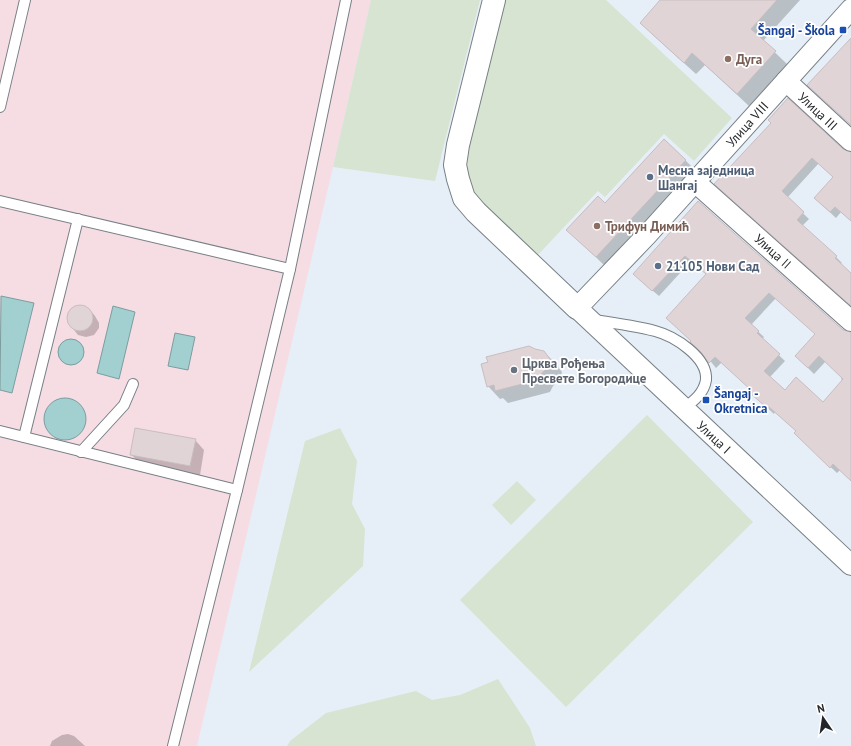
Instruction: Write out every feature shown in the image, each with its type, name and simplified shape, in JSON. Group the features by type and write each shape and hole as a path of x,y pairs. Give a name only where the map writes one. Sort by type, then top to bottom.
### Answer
{"street":[{"path":"494,0 458,145 455,165 458,179 464,198 476,212 583,314"},
{"name":"Улица VIII","path":"583,314 647,236 851,8"},
{"name":"Улица III","path":"786,81 851,141"},
{"name":"Улица II","path":"695,182 851,321"},
{"name":"Улица I","path":"583,314 851,565"}],"lane":[{"path":"0,107 25,0"},
{"path":"173,746 290,269 346,0"},
{"path":"0,201 290,269"},
{"path":"24,437 78,219"},
{"path":"583,314 656,331 675,338 695,355 704,367 706,379 698,398 684,408"},
{"path":"81,452 124,405 133,384"},
{"path":"0,431 237,490"}],"shaded area":[{"path":"0,0 371,0 197,746 0,746"},
{"path":"371,0 480,0 435,181 333,167"},
{"path":"503,0 606,0 732,118 694,161 664,134 605,197 598,191 536,257 478,203 472,189 467,168 469,146"},
{"path":"1,296 34,303 12,393 0,390"},
{"path":"113,306 135,312 119,379 97,373"},
{"path":"175,333 195,337 188,370 168,366"},
{"path":"71,339 80,343 84,352 80,361 71,365 62,361 58,352 62,343"},
{"path":"61,398 69,398 77,401 83,407 86,419 83,431 77,437 69,440 61,440 53,437 47,431 44,423 44,415 47,407 53,401"},
{"path":"647,415 753,522 566,707 460,600"},
{"path":"340,428 357,461 352,504 365,529 363,566 249,672 305,441"},
{"path":"517,481 536,500 511,525 492,505"},
{"path":"498,679 530,728 536,746 287,746 290,741 326,713 416,691 432,700 460,695"}],"building":[{"name":"Дуга","path":"660,0 777,0 751,29 776,51 737,94 692,53 684,63 640,23"},
{"path":"851,38 851,125 807,85"},
{"path":"788,98 843,149 851,152 851,221 835,207 830,212 814,198 833,177 812,158 782,191 804,212 797,220 837,256 835,258 851,273 851,306 714,184 771,123 768,120"},
{"path":"664,139 686,160 596,257 566,230 598,196 605,203"},
{"path":"698,201 843,330 851,332 851,481 833,464 830,468 794,433 796,431 769,407 767,408 750,393 752,391 715,357 709,363 700,351 690,342 691,341 666,318 706,274 685,256 652,291 633,274","holes":["769,293 815,334 795,356 808,368 819,356 843,379 823,402 796,377 785,390 764,371 780,354 757,333 759,331 745,318"]},
{"path":"80,305 90,308 93,318 90,328 80,331 70,328 67,318 70,308"},
{"name":"Црква Рођења Пресвете Богородице","path":"529,346 544,351 550,359 548,367 541,374 538,380 495,391 494,385 487,387 481,364 488,362 486,357"},
{"path":"135,428 196,439 190,466 130,455"}],"place":[{"name":"Šangaj - Škola","path":"843,30"},
{"name":"Дуга","path":"728,59"},
{"name":"Месна заједница Шангај","path":"650,177"},
{"name":"Трифун Димић","path":"597,226"},
{"name":"21105 Нови Сад","path":"658,266"},
{"name":"Црква Рођења Пресвете Богородице","path":"514,370"},
{"name":"Šangaj - Okretnica","path":"706,400"}]}
